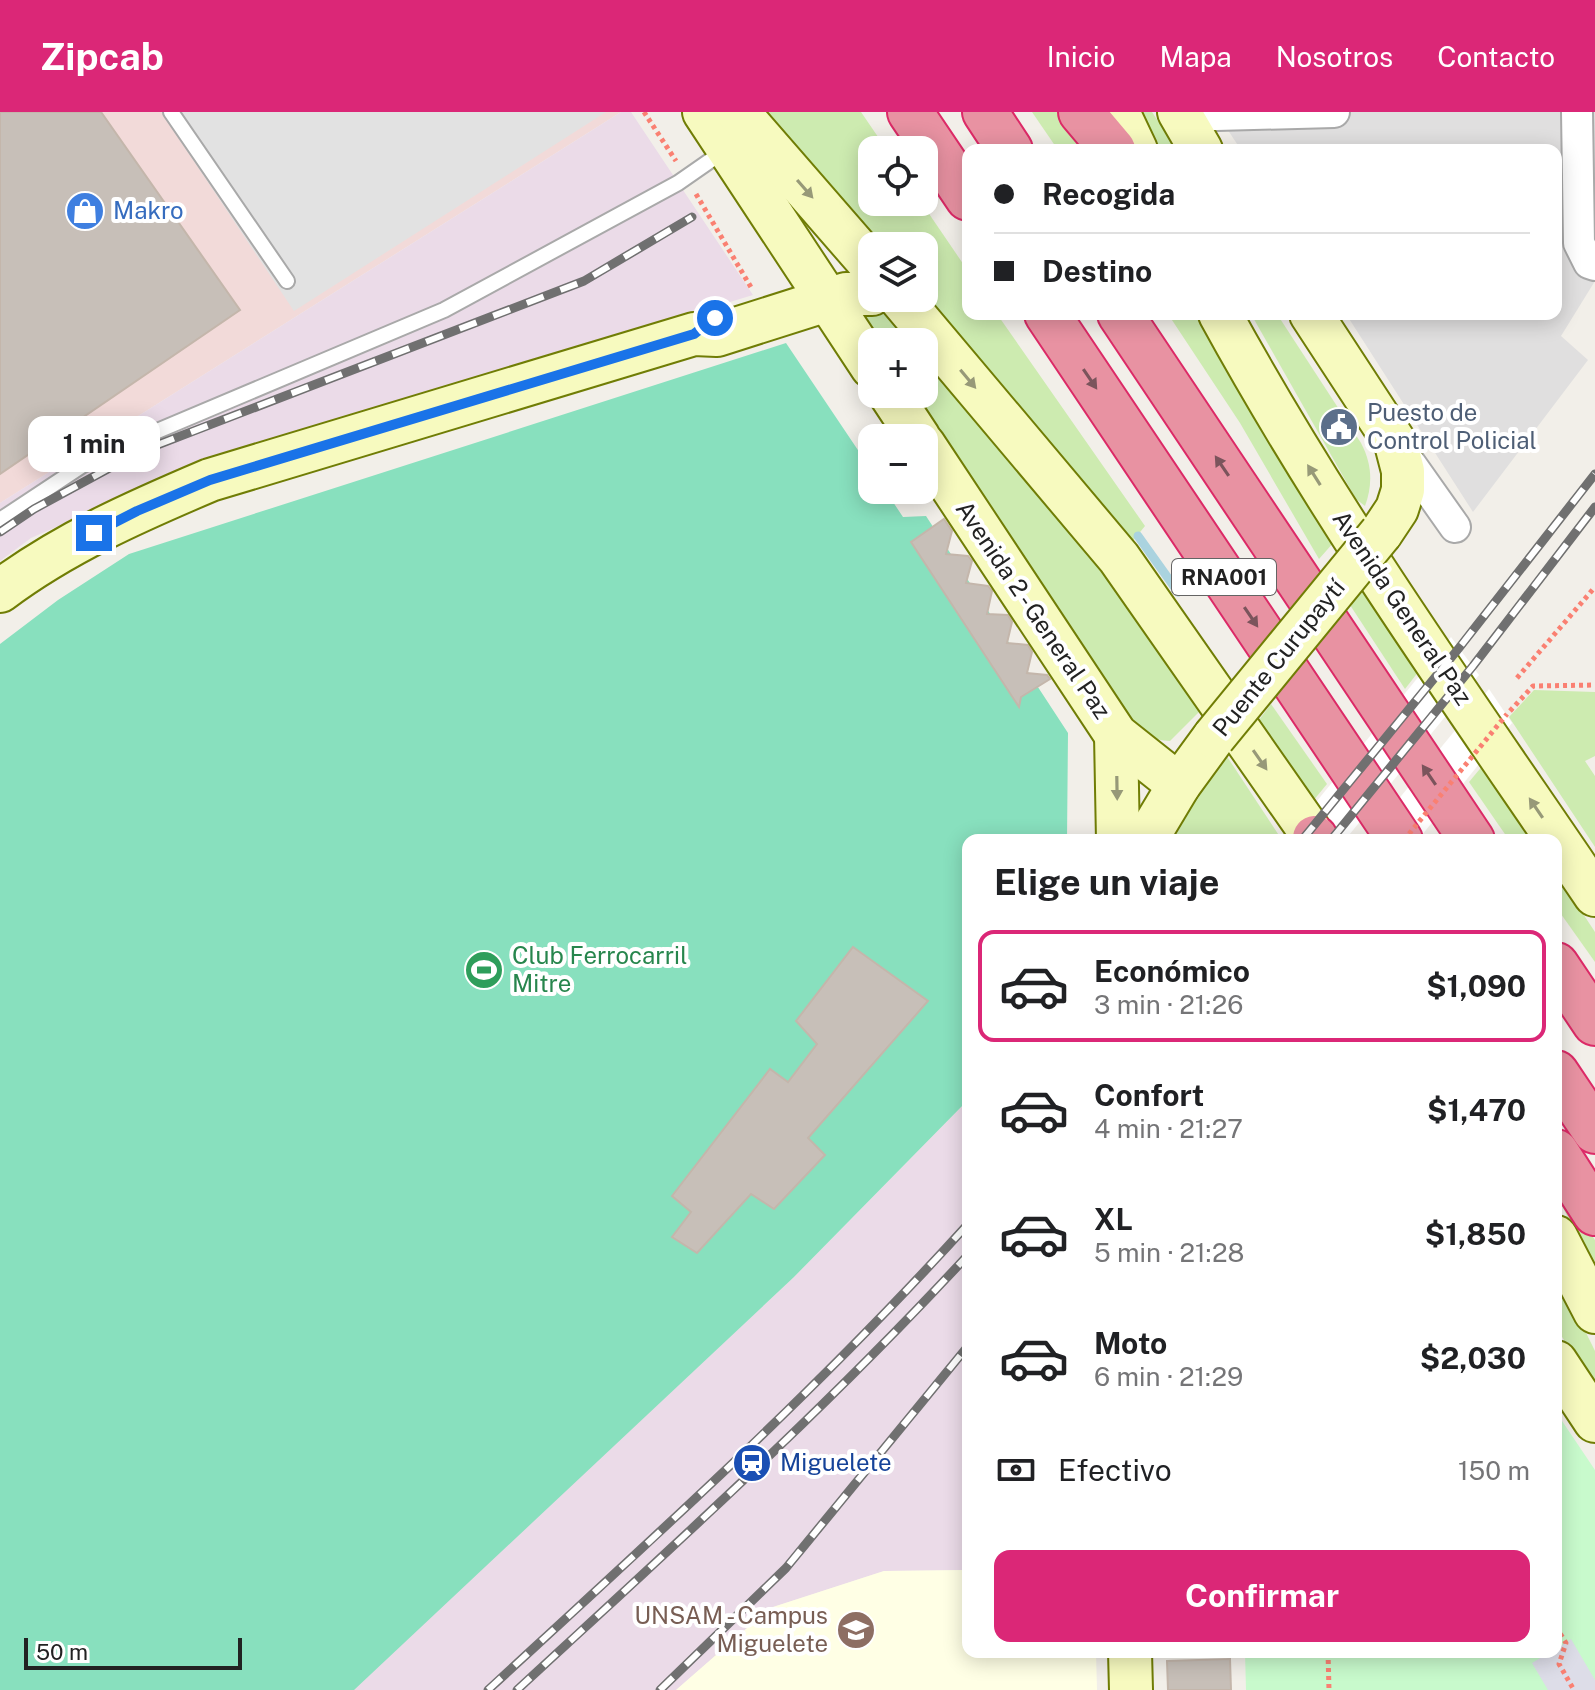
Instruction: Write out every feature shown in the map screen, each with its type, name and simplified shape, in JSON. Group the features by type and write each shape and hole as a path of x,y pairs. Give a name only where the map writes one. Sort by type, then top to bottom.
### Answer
{"highway":[{"path":"910,112 962,189"},
{"path":"985,112 1006,144"},
{"path":"1081,112 1108,144"},
{"name":"RNA001","path":"1051,320 1398,834"},
{"name":"RNA001","path":"1124,320 1468,834"},
{"path":"1562,974 1595,1023"},
{"path":"1562,1082 1595,1131"},
{"path":"1562,1161 1595,1213"}],"street":[{"path":"704,112 740,134 858,252"},
{"path":"1118,112 1133,144"},
{"path":"1183,122 1334,112"},
{"path":"1577,112 1579,243 1592,264"},
{"path":"740,134 786,241 858,346"},
{"path":"694,334 715,318 759,301 771,293 787,270 789,256 786,241"},
{"path":"0,591 73,544 137,511 210,480 694,334 717,335 846,294 858,295"},
{"path":"903,312 1119,558 1312,834"},
{"name":"Avenida General Paz","path":"1223,320 1328,498 1554,834"},
{"path":"1315,320 1455,527"},
{"name":"Puente Curupaytí","path":"1150,834 1179,785 1214,737 1381,533 1397,509 1403,490 1403,471 1396,444"},
{"name":"Avenida 2 - General Paz","path":"938,466 1116,735 1179,785"},
{"name":"Avenida 2 - General Paz","path":"1116,735 1118,834"},
{"name":"Avenida General Paz","path":"1562,846 1595,895"},
{"path":"1562,1249 1595,1312"},
{"path":"1562,1371 1595,1421"},
{"path":"1130,1658 1131,1690"}],"lane":[{"path":"171,112 287,281"},
{"path":"0,520 83,465 444,310 687,178 740,134"}],"path":[{"path":"644,112 687,178 759,301"},
{"path":"1517,678 1595,587"},
{"path":"1407,834 1533,686 1595,685"},
{"path":"1562,1637 1566,1643 1562,1655"},
{"path":"1328,1658 1329,1690"},
{"path":"1561,1658 1559,1664 1574,1690"}],"shaded area":[{"path":"0,112 621,112 0,503"},
{"path":"161,112 606,112 294,311"},
{"path":"621,112 631,112 753,295 211,459 31,538 0,561 0,503"},
{"path":"1216,112 1595,112 1595,281 1561,336 1588,360 1473,512 1350,320 1562,320 1562,144 1237,144"},
{"path":"962,1106 962,1570 884,1571 770,1608 676,1690 352,1690 794,1277"},
{"name":"UNSAM - Campus Miguelete","path":"962,1570 962,1658 1096,1658 1097,1690 676,1690 770,1608 884,1571"},
{"path":"1571,1639 1595,1680 1595,1690 1548,1690 1532,1663 1540,1658 1562,1658 1562,1645"}],"green space":[{"path":"755,112 861,112 877,136 858,136 858,216 931,216 962,262 962,320 1001,320 1145,526 1132,542 936,312 938,232 861,232"},
{"path":"1032,112 1066,112 1088,144 1054,144"},
{"path":"1139,112 1152,112 1173,144 1155,144"},
{"path":"858,312 886,312 899,328 869,328"},
{"path":"1172,320 1202,320 1334,542 1319,559 1240,423"},
{"path":"1254,320 1281,320 1361,443 1370,474 1369,490 1365,506 1356,499"},
{"name":"Club Ferrocarril Mitre","path":"786,343 858,450 858,504 894,504 903,517 926,516 1068,733 1067,834 962,834 962,1106 794,1277 354,1690 0,1690 0,644 58,600 129,554"},
{"path":"938,372 1097,557 1202,709 1170,741 1149,736 1133,721 938,431 938,424 933,424 922,408 938,408"},
{"path":"1364,587 1419,671 1405,689 1350,605"},
{"path":"1534,690 1595,692 1595,756 1585,761 1595,776 1595,847 1509,717"},
{"path":"1271,704 1327,784 1313,801 1259,720"},
{"path":"1226,755 1278,834 1169,834"},
{"path":"1484,764 1530,834 1505,834 1469,782"},
{"path":"1562,882 1595,932 1595,962 1562,915"},
{"path":"1562,1193 1595,1240 1595,1271 1562,1206"},
{"path":"1562,1284 1595,1351 1595,1386 1562,1337"},
{"path":"1562,1421 1595,1470 1595,1690 1246,1690 1245,1658 1562,1658"}],"pier":[{"path":"1451,637 1479,675 1350,834 1290,834"},
{"path":"1489,689 1512,723 1423,834 1370,834"}],"building":[{"name":"Makro","path":"0,112 101,112 240,310 0,474"},
{"path":"944,519 952,531 946,554 968,556 972,561 966,583 988,586 992,591 987,614 1008,615 1012,622 1007,643 1028,645 1032,652 1027,673 1047,675 1050,679 1021,697 1019,707 911,542"},
{"path":"853,947 928,1001 808,1138 825,1155 774,1209 751,1194 697,1253 672,1237 691,1212 672,1196 770,1069 788,1082 817,1044 796,1021"},
{"path":"1230,1659 1231,1690 1168,1690 1167,1661"}],"waterway":[{"path":"1138,536 1178,592"}],"railway":[{"path":"0,532 34,509 139,452 584,281 692,217"},
{"path":"1307,834 1459,648 1595,474"},
{"path":"1336,834 1473,666 1595,507"},
{"path":"488,1690 793,1405 962,1230"},
{"path":"517,1690 804,1423 962,1261"},
{"path":"660,1690 786,1568 962,1353"}],"place":[{"name":"Makro","path":"85,211"},
{"name":"Puesto de Control Policial","path":"1339,427"},
{"name":"Club Ferrocarril Mitre","path":"484,970"},
{"name":"Miguelete","path":"752,1463"},
{"name":"UNSAM - Campus Miguelete","path":"856,1630"}],"route":[{"path":"94,533 210,480 694,334 715,318"}]}
